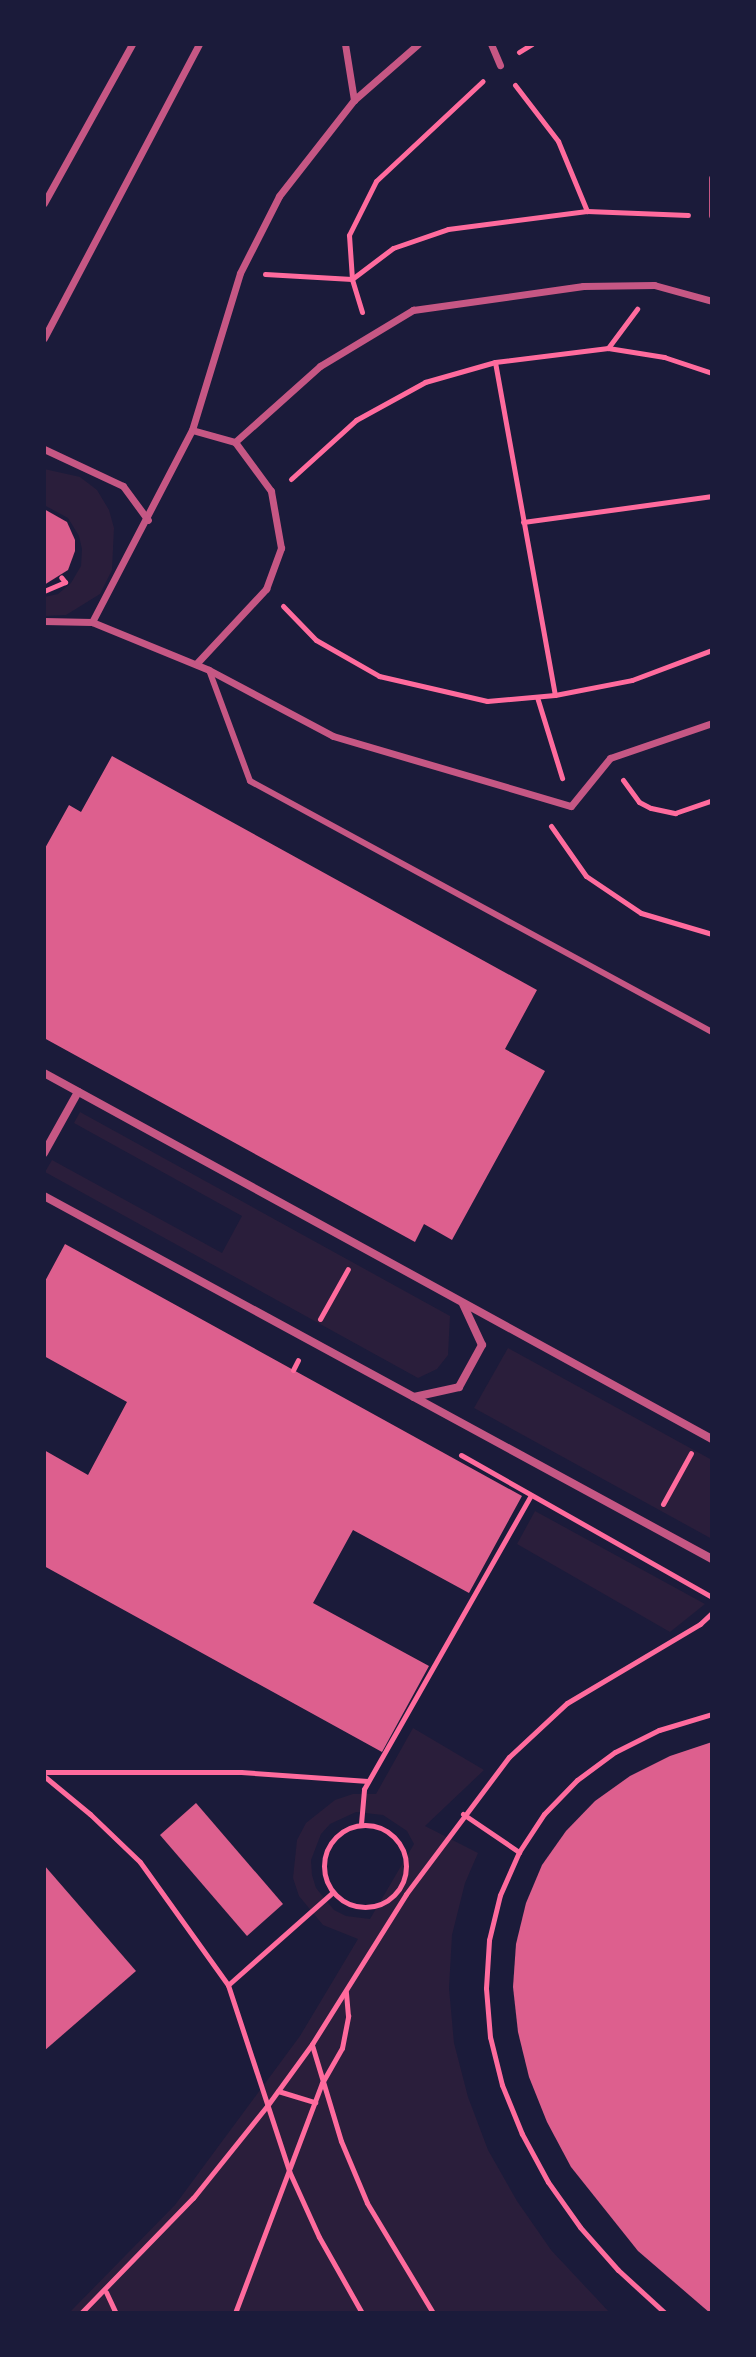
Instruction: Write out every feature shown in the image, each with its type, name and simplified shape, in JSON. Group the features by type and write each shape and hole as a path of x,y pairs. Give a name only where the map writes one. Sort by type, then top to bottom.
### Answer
{"street":[{"path":"44,203 132,44"},
{"path":"44,338 199,44"},
{"path":"345,44 354,100"},
{"path":"92,622 148,520 192,430 240,273 279,196 354,100 418,44"},
{"path":"491,44 500,65"},
{"path":"712,178 712,215"},
{"path":"235,442 320,366 413,310 583,286 654,285 712,301"},
{"path":"192,430 235,442 271,491 281,548 266,589 196,664"},
{"path":"44,449 123,486 148,520"},
{"path":"44,621 92,622 209,670 333,736 571,806 610,758 712,723"},
{"path":"44,1073 712,1439"},
{"path":"44,1153 48,1137 78,1092"},
{"path":"44,1196 712,1559"},
{"path":"414,1398 459,1387 482,1345 462,1302"}],"lane":[{"path":"209,670 250,781 712,1032"}],"path":[{"path":"369,336 352,279 349,235 376,181 500,65 532,44"},
{"path":"500,65 558,141 587,211"},
{"path":"240,273 352,279 393,248 448,229 587,211 696,216"},
{"path":"608,348 654,285"},
{"path":"271,491 303,471 356,420 425,382 495,362 608,348 664,357 712,373"},
{"path":"495,362 555,695"},
{"path":"523,522 712,496"},
{"path":"44,591 65,582 61,577"},
{"path":"266,589 316,640 379,676 487,701 555,695 632,680 712,650"},
{"path":"537,697 571,806 549,828 586,876 641,913 712,934"},
{"path":"610,758 629,791 639,802 651,808 675,813 712,800"},
{"path":"309,1340 360,1247"},
{"path":"297,1362 311,1370"},
{"path":"651,1525 702,1433"},
{"path":"448,1448 712,1597"},
{"path":"361,1824 361,1802 368,1781 531,1495"},
{"path":"81,2313 106,2292 193,2198 267,2106 312,2044 406,1894 463,1814 509,1757 567,1703 688,1631 712,1613"},
{"path":"662,2312 618,2270 556,2193 522,2134 502,2085 489,2024 486,1988 489,1940 500,1895 519,1852 544,1814 577,1780 615,1752 659,1730 712,1714"},
{"path":"44,1774 241,1772 368,1781"},
{"path":"44,1774 140,1862 228,1985 289,2171 319,2237 362,2313"},
{"path":"463,1814 519,1852"},
{"path":"361,1824 389,1832 403,1848 406,1869 399,1890 382,1903 361,1907 340,1900 323,1873 326,1851 338,1833 361,1824"},
{"path":"399,1890 406,1894"},
{"path":"228,1985 333,1892"},
{"path":"235,2313 322,2083 342,2048 348,2016 346,1990"},
{"path":"312,2044 341,2141 367,2203 433,2313"},
{"path":"278,2091 315,2102"},
{"path":"106,2292 116,2313"}],"shaded area":[{"path":"44,469 80,477 97,490 109,510 114,528 112,570 100,594 66,615 44,616 44,597 58,594 71,583 81,566 82,549 79,536 68,518 44,505"},
{"path":"80,1112 450,1316 448,1355 437,1369 418,1378 45,1172 52,1160 222,1253 242,1216 74,1123"},
{"path":"508,1348 712,1460 712,1539 474,1408"},
{"path":"535,1511 705,1604 670,1632 517,1544"},
{"path":"413,1728 484,1770 425,1826 478,1853 465,1883 452,1935 449,1988 454,2043 468,2097 488,2150 517,2201 551,2250 610,2313 69,2313 175,2205 300,2036 358,1939 323,1925 299,1896 293,1878 297,1840 306,1823 335,1800 353,1794 376,1794","holes":["356,1812 383,1815 407,1831 414,1844 370,1919 346,1916 334,1910 316,1888 311,1860 321,1834 330,1824"]}],"building":[{"path":"44,509 67,522 75,540 75,551 68,570 44,585"},
{"path":"112,756 537,990 505,1049 545,1071 452,1240 424,1224 415,1242 44,1038 44,850 69,805 81,812"},
{"path":"65,1244 522,1496 469,1593 353,1530 313,1603 429,1666 382,1752 44,1566 44,1450 88,1475 127,1402 44,1356 44,1283"},
{"path":"712,1742 710,2313 638,2251 571,2167 547,2122 529,2077 518,2032 513,1987 516,1944 526,1903 542,1865 566,1831 595,1801 630,1776 670,1756"},
{"path":"196,1803 283,1904 247,1936 160,1835"},
{"path":"44,1865 136,1971 44,2051"}]}
